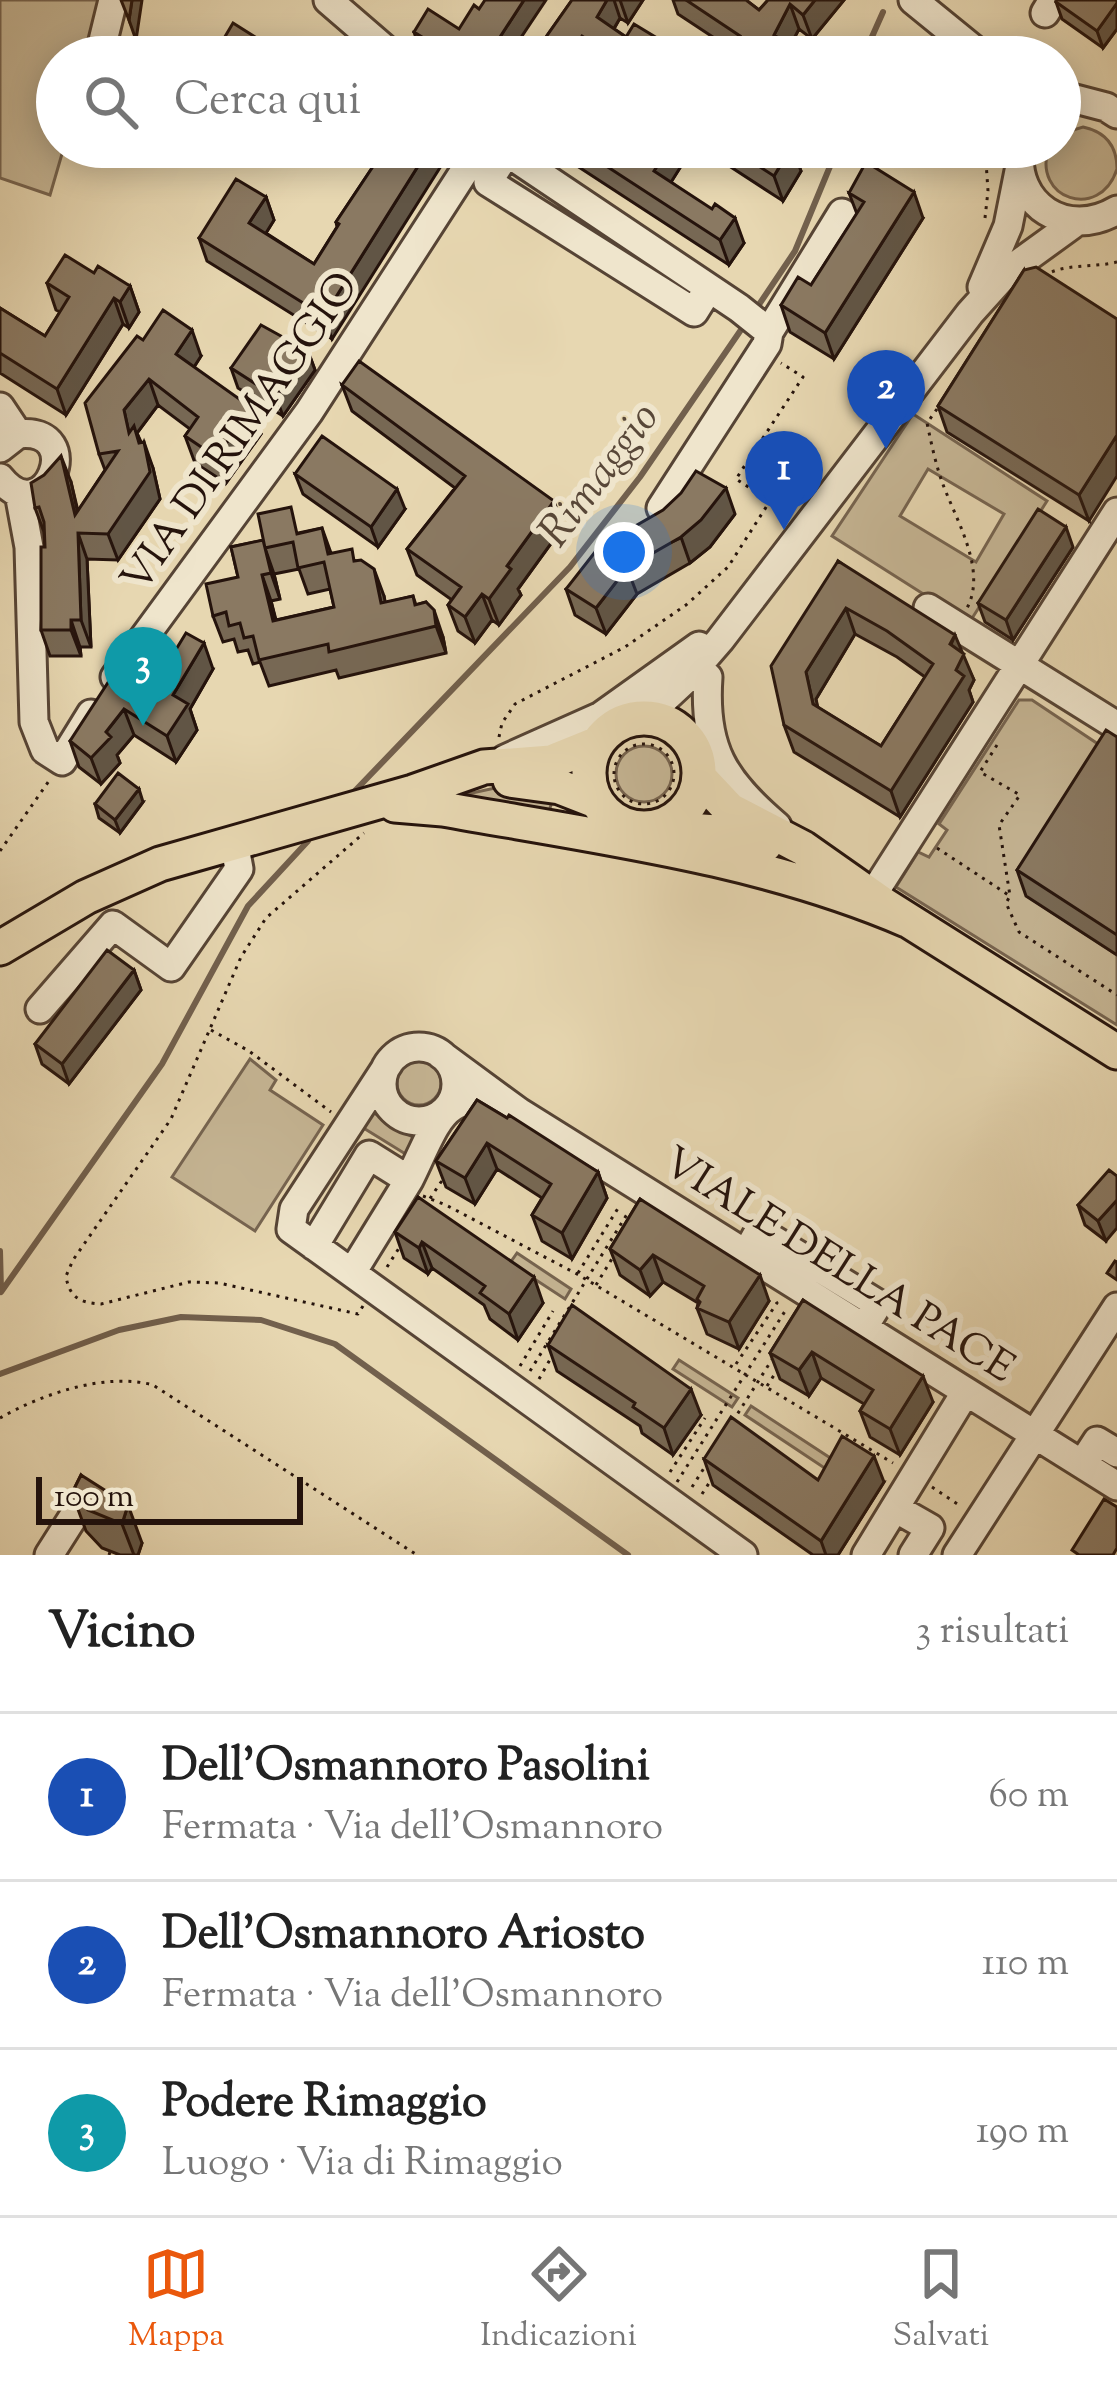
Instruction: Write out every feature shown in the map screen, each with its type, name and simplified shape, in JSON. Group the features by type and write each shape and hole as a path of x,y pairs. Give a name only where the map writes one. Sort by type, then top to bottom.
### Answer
{"main road":[{"path":"364,815 491,754 551,762 598,743 618,724 646,731 674,726 730,810 803,848 1117,1052"},
{"path":"596,801 589,766 598,743"},
{"path":"655,828 686,810 696,794 697,763"},
{"path":"413,792 485,780 531,780 596,801 615,821 627,826 717,832 770,847 888,907"},
{"path":"6,944 124,880 234,842 312,821 443,809 750,867 888,907"}],"street":[{"path":"105,36 113,0"},
{"path":"328,0 370,36"},
{"path":"890,0 921,11 955,36"},
{"path":"921,11 941,36"},
{"path":"1081,98 1117,91"},
{"path":"1081,103 1117,114"},
{"name":"VIA DI RIMAGGIO","path":"62,761 104,692 482,168"},
{"name":"VIA DI RIMAGGIO","path":"524,168 709,288 758,329"},
{"path":"970,313 1004,239 1017,168"},
{"path":"1022,168 1034,203 1047,214 1076,222 1099,220 1116,211"},
{"path":"661,508 758,329 842,213"},
{"path":"646,731 970,313 1016,264 1076,222"},
{"path":"0,407 9,441 28,433 46,441 56,458 56,468 39,491 10,486 29,548 34,722 45,750 62,761"},
{"path":"888,907 1022,664 1117,512"},
{"path":"928,608 1117,726"},
{"path":"491,754 601,716 740,614"},
{"path":"697,763 696,712 720,640"},
{"path":"709,676 708,722 723,770 739,791 803,848"},
{"path":"40,1009 113,925 171,968 239,869 234,842"},
{"path":"353,1271 454,1094 455,1076 440,1054 417,1048 401,1052 389,1063 290,1217 291,1229 743,1555"},
{"name":"VIALE DELLA PACE","path":"440,1054 519,1112 965,1393 1042,1427 1082,1464 1117,1486"},
{"path":"389,1063 383,1090 394,1111 420,1121 446,1110"},
{"name":"VIALE DELLA PACE","path":"446,1110 461,1101 482,1099 519,1112"},
{"path":"314,1246 369,1155 409,1180"},
{"path":"746,1254 759,1231 878,1304 863,1328"},
{"path":"957,1555 1117,1307"},
{"path":"866,1555 965,1393"},
{"path":"1082,1464 1097,1441 1117,1453"},
{"path":"895,1508 930,1528 913,1555"},
{"path":"49,1555 77,1511"}],"path":[{"path":"983,233 986,168"},
{"path":"1043,277 1054,269 1117,262"},
{"path":"491,754 515,704 625,646 686,605 728,567 754,529 770,502 736,478 803,377 758,329"},
{"path":"939,406 927,423 940,476 970,553 975,593 957,625"},
{"path":"646,731 665,752 674,778 658,801 637,804 615,784 615,763 646,731"},
{"path":"0,850 62,761"},
{"path":"980,772 1019,795 999,825 1010,896 1006,903 1019,932 1117,995"},
{"path":"358,1314 219,1283 189,1282 86,1304 74,1296 66,1276 171,1119 241,957 266,918 357,843 364,815"},
{"path":"937,848 1010,896"},
{"path":"209,1029 249,1051 347,1124"},
{"path":"577,1274 638,1186"},
{"path":"517,1392 638,1186"},
{"path":"439,1205 577,1274 981,1518"},
{"path":"595,1285 620,1246"},
{"path":"734,1366 777,1303 773,1300 793,1283"},
{"path":"672,1504 793,1283"},
{"path":"517,1392 553,1311"},
{"path":"517,1392 560,1342"},
{"path":"734,1420 776,1354"},
{"path":"766,1386 782,1362"},
{"path":"0,1418 50,1397 114,1380 153,1384 417,1555"},
{"path":"672,1504 705,1418"},
{"path":"672,1504 712,1454"},
{"path":"672,1504 712,1478"}],"shaded area":[{"path":"0,0 106,0 96,36 36,36 36,168 58,168 50,195 0,178"},
{"path":"1081,128 1109,141 1117,169 1097,195 1083,199 1058,191 1047,168 1081,168"},
{"path":"913,414 1047,501 969,623 832,536","holes":["928,469 1004,514 976,562 900,516"]},
{"path":"1019,700 1032,700 1116,756 1027,896 1117,955 1117,1025 896,887 918,852 929,857 947,830 939,824"},
{"path":"644,746 664,754 672,774 664,794 644,802 624,794 616,774 624,754"},
{"path":"495,788 553,798 549,812 435,801"},
{"path":"250,1059 276,1080 270,1090 323,1125 255,1231 172,1177"},
{"path":"419,1061 435,1067 441,1083 435,1099 419,1105 403,1099 397,1083 403,1067"},
{"path":"366,1108 422,1143 412,1158 357,1124"},
{"path":"517,1253 571,1289 565,1299 510,1263"},
{"path":"679,1360 738,1398 732,1407 673,1369"},
{"path":"751,1406 838,1463 832,1473 745,1415"}],"building":[{"path":"121,0 132,0 129,20"},
{"path":"485,0 524,0 501,36 420,36 414,32 428,9 459,29 474,5 479,9"},
{"path":"572,0 607,0 597,17 625,36 582,36 547,36"},
{"path":"686,0 746,0 759,10 768,0 815,0 803,15 790,4 775,36 740,36"},
{"path":"1057,0 1117,0 1117,3 1097,31"},
{"path":"233,23 254,36 225,36"},
{"path":"634,24 654,36 627,36"},
{"path":"372,168 417,168 324,316 199,238 236,179 266,197 249,223 314,264"},
{"path":"609,168 656,168 712,209 715,204 735,218 720,240"},
{"path":"863,168 876,168 914,192 825,333 781,305 798,277 811,285 864,202 849,193"},
{"path":"65,255 94,273 98,266 130,286 120,302 114,298 57,389 0,353 0,308 45,336 69,297 47,283"},
{"path":"1036,267 1117,319 1117,435 1079,495 938,406 1024,270"},
{"path":"163,310 192,330 176,354 252,408 216,457 185,436 198,417 149,379 124,410 129,433 134,426 139,443 144,442 150,472 108,534 78,533 81,620 71,620 71,630 41,630 44,522 39,507 35,508 31,483 61,456 75,515 118,451 99,454 85,403 137,336 143,340"},
{"path":"261,325 308,351 276,397 231,368"},
{"path":"359,361 554,501 489,599 482,594 465,617 448,605 461,587 407,549 465,476 342,385"},
{"path":"322,436 397,489 371,527 295,474"},
{"path":"696,471 726,488 701,520 627,568 596,608 566,589 599,547 663,510"},
{"path":"291,507 297,534 322,528 328,554 352,549 354,561 374,569 381,603 413,596 415,605 426,602 434,610 436,626 329,652 328,644 259,660 253,636 244,638 240,623 229,626 226,612 213,616 206,584 238,577 231,547 263,540 265,548 258,514","holes":["293,542 298,568 324,562 334,607 273,621 262,575 271,573 265,548"]},
{"path":"1038,509 1066,527 1006,620 978,603"},
{"path":"838,561 955,635 950,644 964,654 956,670 964,676 891,791 784,725 771,666","holes":["846,608 933,664 881,746 813,704 806,672"]},
{"path":"186,633 204,643 173,695 188,704 167,736 124,709 106,732 111,737 91,758 70,741 133,644 156,660 159,655 169,661"},
{"path":"1106,730 1117,737 1117,935 1017,870"},
{"path":"118,773 139,789 115,820 95,804"},
{"path":"107,950 134,970 62,1064 35,1044"},
{"path":"477,1100 598,1172 562,1233 532,1215 551,1184 487,1143 465,1178 436,1161"},
{"path":"1109,1170 1117,1176 1117,1200 1098,1221 1078,1205"},
{"path":"418,1197 534,1277 509,1314 480,1293 485,1286 422,1242 419,1248 395,1232"},
{"path":"640,1199 760,1275 729,1322 697,1308 704,1286 653,1255 640,1270 610,1249"},
{"path":"1117,1262 1117,1280 1107,1273"},
{"path":"803,1300 923,1376 890,1429 860,1411 873,1390 812,1352 799,1370 770,1353"},
{"path":"572,1305 691,1389 664,1428 548,1345"},
{"path":"731,1417 818,1480 842,1436 874,1456 821,1541 704,1459"},
{"path":"81,1475 128,1505 122,1524 88,1510 72,1493"},
{"path":"1104,1499 1117,1507 1117,1548 1113,1555 1079,1555 1072,1550"}],"waterway":[{"name":"Rimaggio","path":"872,36 883,12"},
{"name":"Rimaggio","path":"756,309 795,251 829,168"},
{"name":"Rimaggio","path":"350,796 570,567 640,477 745,324"},
{"name":"Rimaggio","path":"1,1292 162,1064 248,906 308,841"},
{"path":"0,1251 1,1290"},
{"path":"0,1374 119,1330 181,1317 261,1320 335,1344 628,1555"}],"place":[{"name":"Dell'Osmannoro Ariosto","path":"886,449"},
{"name":"Dell'Osmannoro Pasolini","path":"784,530"},
{"name":"Podere Rimaggio","path":"143,726"}]}
